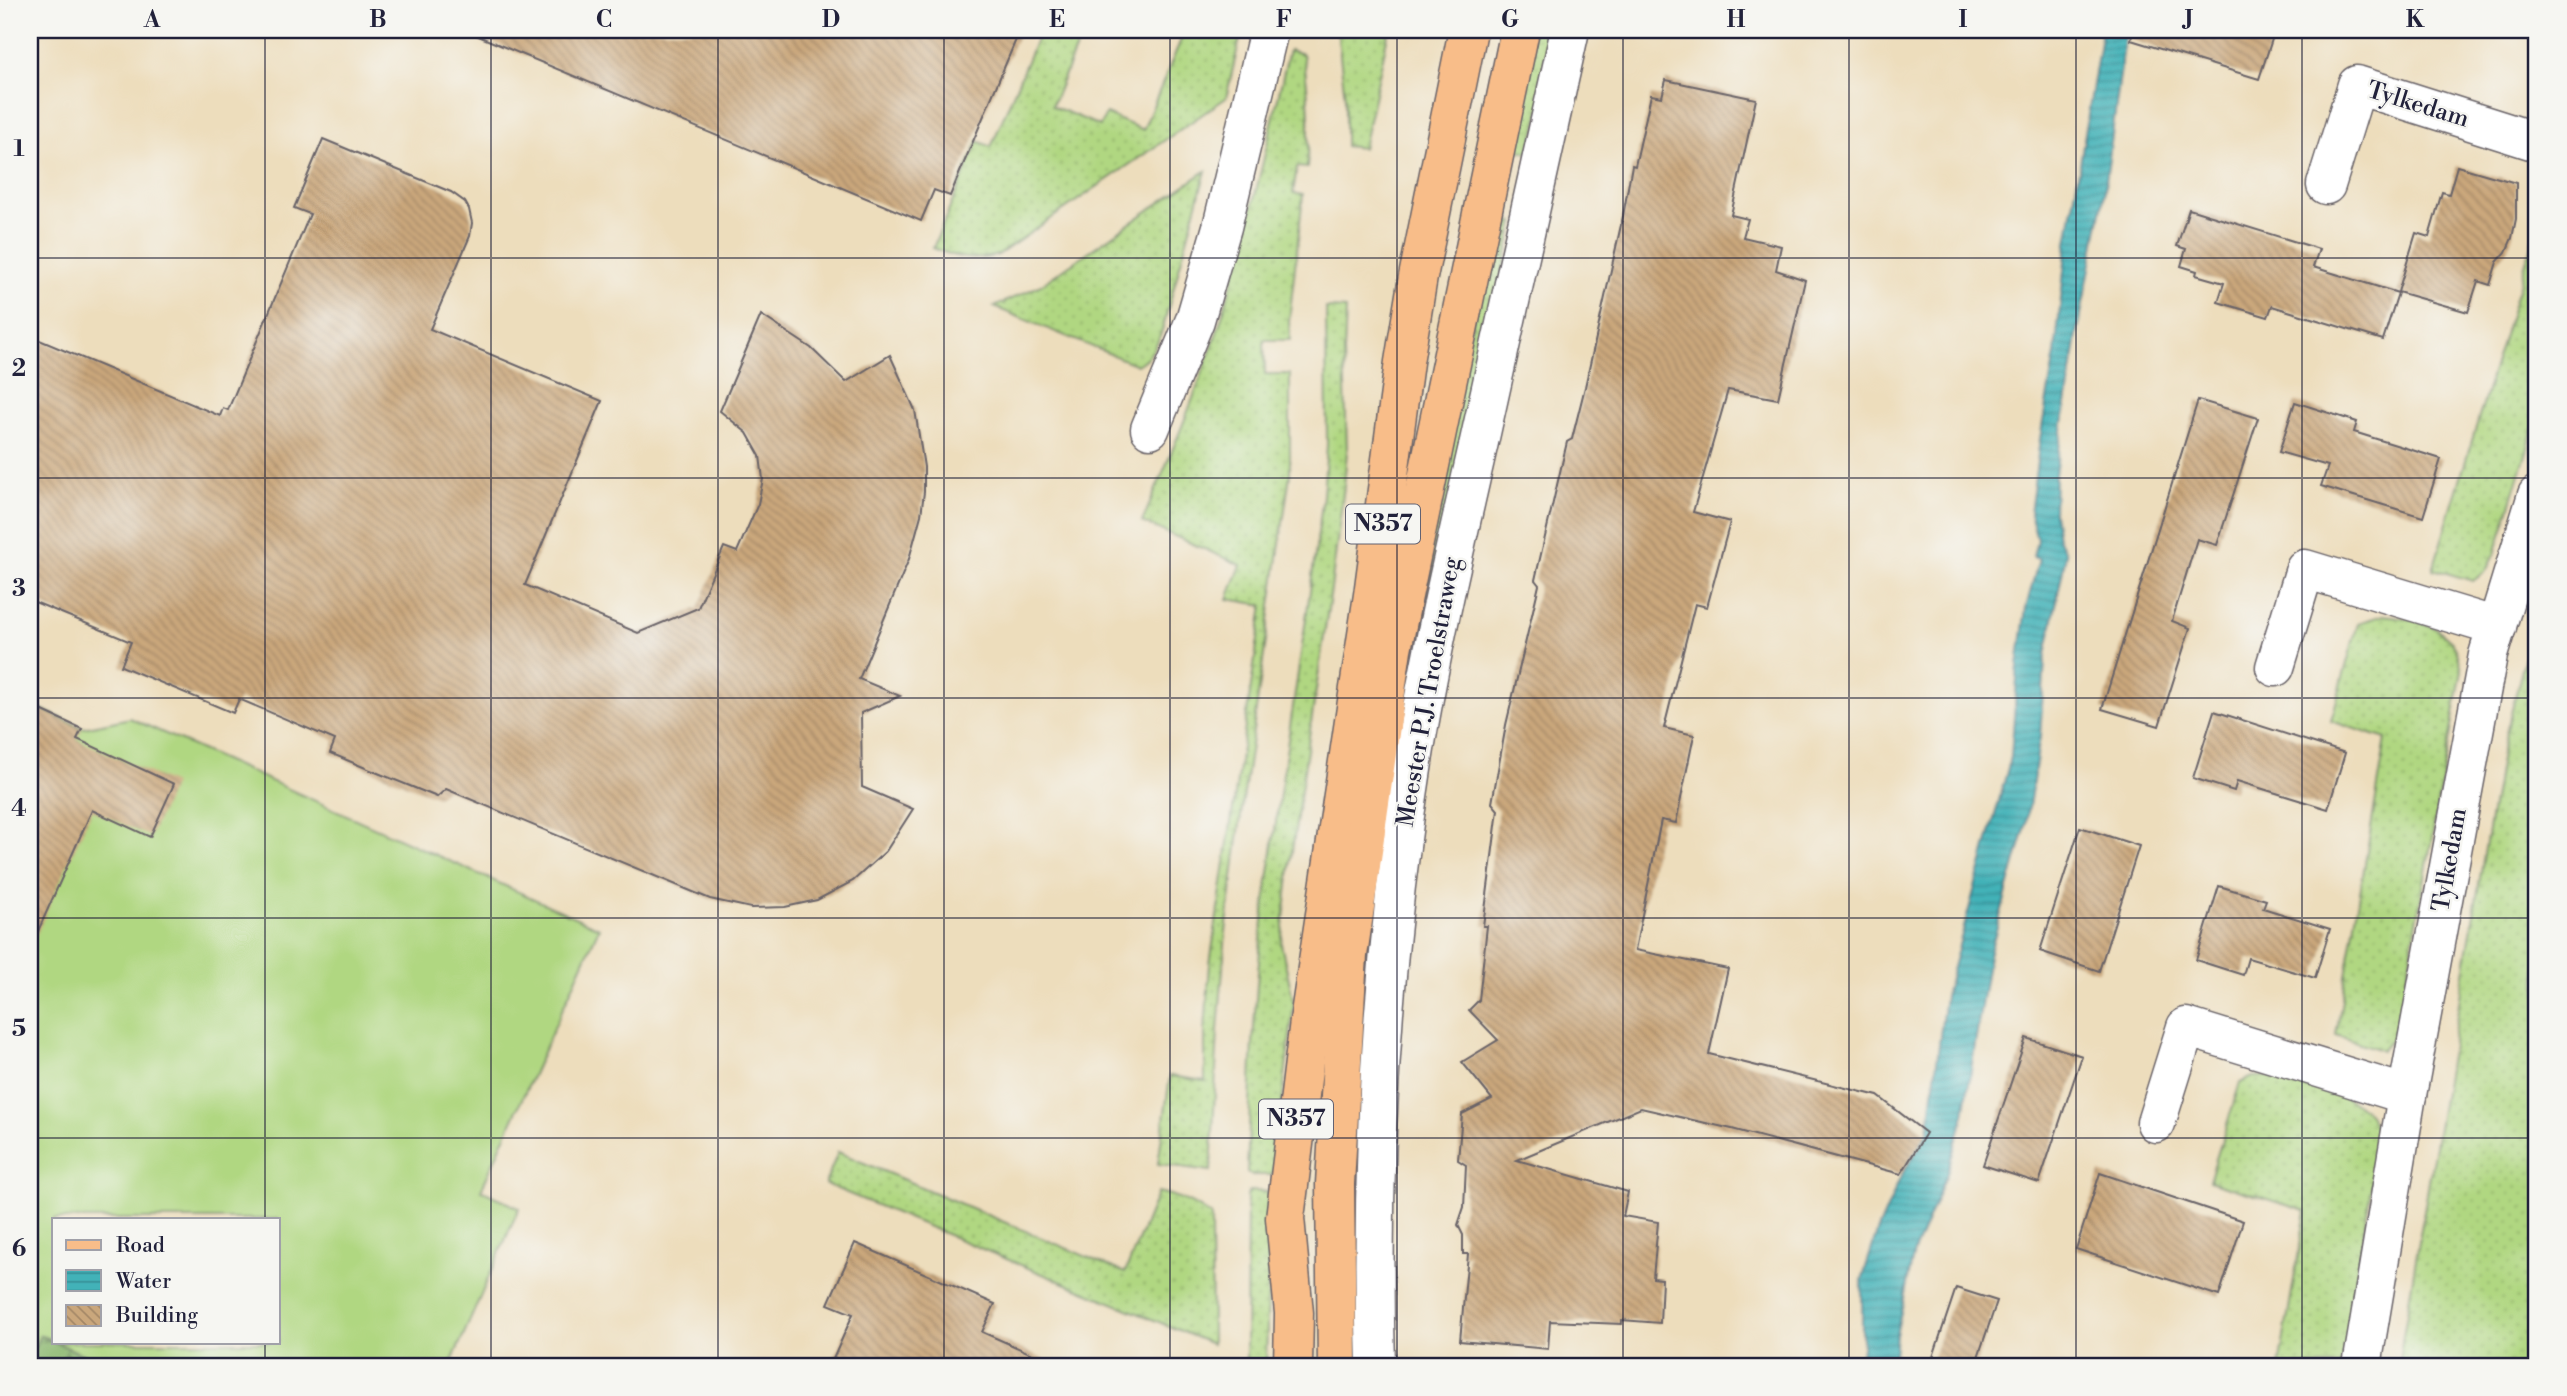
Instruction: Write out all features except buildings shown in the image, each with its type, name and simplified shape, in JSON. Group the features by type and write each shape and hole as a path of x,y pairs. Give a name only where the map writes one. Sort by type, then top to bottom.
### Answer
{"main road":[{"name":"N357","path":"1293,1366 1294,1313 1285,1218 1309,1021 1373,595 1406,350 1418,277 1468,30"},
{"name":"Meester P.J. Troelstraweg","path":"1337,1366 1335,1184 1348,955 1392,649 1520,30"}],"street":[{"path":"1150,429 1195,320 1222,227 1269,30"},
{"name":"Meester P.J. Troelstraweg","path":"1376,1366 1373,1198 1378,1099 1385,988 1408,795 1432,654 1570,30"},
{"name":"Tylkedam","path":"2326,185 2357,85 2537,142"},
{"name":"Tylkedam","path":"2362,1366 2407,1095 2488,655 2537,495"},
{"path":"2275,667 2305,569 2497,626"},
{"path":"2156,1123 2186,1027 2407,1095"}],"green space":[{"path":"1040,30 1054,30 1079,40 1052,106 1100,126 1106,114 1143,130 1185,30 1242,30 1226,98 998,255 965,258 933,248 978,141 991,147"},
{"path":"1337,30 1389,30 1363,148 1345,146 1345,98"},
{"path":"1533,30 1559,30 1530,153 1508,148"},
{"path":"1289,50 1303,54 1309,111 1307,168 1297,167 1293,193 1303,195 1289,321 1290,340 1264,340 1265,374 1290,374 1290,474 1226,932 1211,1171 1158,1164 1170,1076 1205,1081 1205,1029 1210,964 1263,605 1228,599 1241,565 1142,522 1218,329 1247,226"},
{"path":"1206,171 1161,333 1150,354 1137,365 994,307 1039,286"},
{"path":"1504,220 1514,222 1424,639 1409,637 1491,229 1501,231"},
{"path":"2537,226 2537,419 2496,551 2486,571 2473,581 2433,569"},
{"path":"1326,308 1346,309 1344,352 1347,451 1344,486 1281,944 1294,1003 1273,1175 1251,1175 1247,1172 1250,1099 1264,916 1323,495 1327,445"},
{"path":"2537,610 2537,1366 2398,1366 2501,753"},
{"path":"2383,615 2412,620 2439,631 2455,647 2462,670 2399,1022 2394,1035 2381,1050 2336,1035 2386,739 2331,721 2358,623"},
{"path":"30,704 83,728 130,718 599,928 481,1190 519,1208 450,1366 109,1366 60,1344 280,1344 280,1218 52,1218 52,1340 40,1335 30,1357"},
{"path":"2278,1076 2327,1091 2362,1108 2375,1125 2379,1142 2341,1366 2279,1366 2306,1211 2209,1181 2240,1083 2253,1077"},
{"path":"838,1152 1125,1273 1158,1192 1192,1204 1211,1215 1212,1344 825,1184"},
{"path":"1250,1191 1270,1192 1266,1366 1246,1366 1247,1195"},
{"path":"40,1335 52,1340 52,1344 60,1344 109,1366 30,1366 30,1357"}],"water":[{"path":"2102,30 2126,30 2104,196 2077,335 2055,474 2054,514 2058,538 2066,554 2045,660 2040,737 2026,825 1989,955 1964,1115 1946,1176 1914,1252 1896,1335 1893,1366 1859,1366 1862,1348 1862,1280 1877,1232 1901,1176 1928,1133 1945,996 2011,757 2018,665 2026,608 2039,559 2033,557 2037,540 2030,514 2055,354 2067,243"}]}
